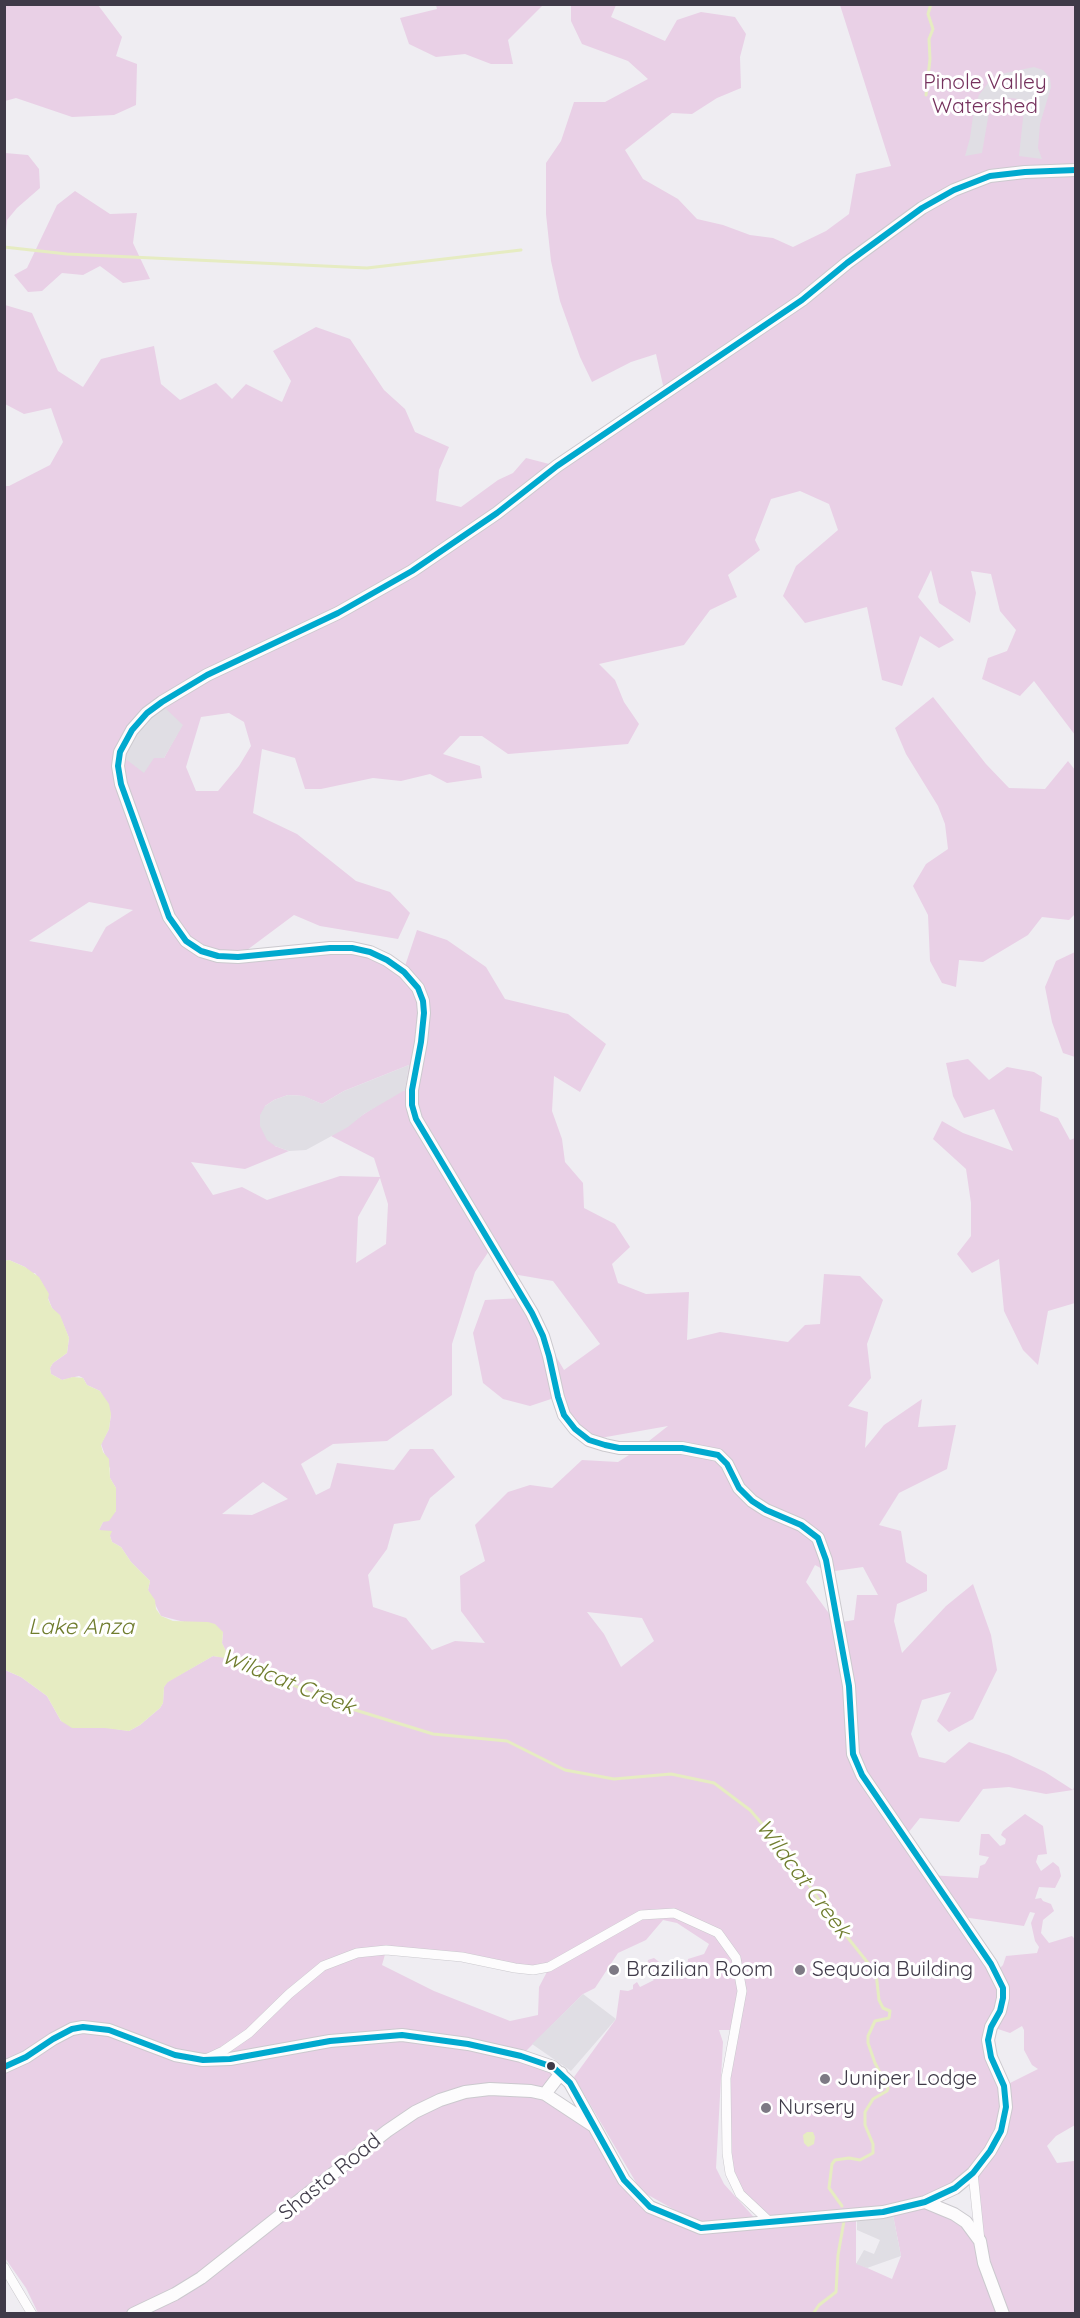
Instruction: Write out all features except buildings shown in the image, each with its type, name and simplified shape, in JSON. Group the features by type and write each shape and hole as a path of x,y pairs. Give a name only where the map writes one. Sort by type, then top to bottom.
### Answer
{"street":[{"path":"4,2067 26,2057 72,2029 83,2027 110,2030 175,2055 203,2060 230,2059 330,2041 402,2035 468,2044 521,2056 544,2063 561,2073 570,2083 624,2180 650,2206 701,2229 883,2212 925,2202 955,2188 973,2173 990,2151 1001,2131 1006,2107 1004,2086 991,2057 988,2040 991,2027 1004,1998 1003,1988 991,1964 878,1800 853,1754 849,1686 826,1560 818,1538 801,1525 766,1510 752,1501 739,1488 727,1464 718,1455 682,1448 619,1448 589,1440 575,1429 564,1415 543,1336 532,1313 416,1119 412,1105 412,1090 424,1013 423,1001 418,988 404,972 387,960 370,952 352,948 238,957 218,956 201,951 186,941 169,916 121,784 118,766 120,752 132,730 147,713 162,702 207,675 338,613 412,571 497,513 557,466 802,300 847,263 922,208 954,190 990,176 1025,171 1076,170"},
{"path":"203,2060 223,2051 249,2033 289,1994 323,1966 357,1953 386,1950 462,1957 533,1970 549,1967 641,1915 674,1913 718,1933 736,1958 742,1991 726,2078 727,2153 730,2174 740,2194 771,2223"},
{"path":"545,2094 561,2073"},
{"name":"Shasta Road","path":"133,2313 167,2298 201,2278 360,2152 416,2112 440,2100 465,2092 490,2089 516,2089 545,2094 594,2127"},
{"path":"973,2173 984,2263 1003,2313"},
{"path":"925,2202 954,2214 966,2222 980,2241"},
{"path":"4,2267 32,2313"}],"green space":[{"path":"436,4 543,5 508,40 513,64 491,64 465,54 436,57 409,44 400,18 437,9"},
{"path":"4,5 98,5 122,37 116,56 137,64 136,105 114,115 72,117 16,98 5,101"},
{"name":"Pinole Valley Watershed","path":"571,5 616,5 611,17 665,41 677,20 701,12 735,17 746,34 740,57 741,88 717,98 692,114 672,113 625,150 643,179 678,199 697,219 750,235 773,238 793,247 826,231 849,214 856,174 891,166 840,5 1075,5 1075,735 1034,681 1020,696 982,679 988,658 1007,651 1016,630 1000,611 991,574 971,571 976,593 970,623 939,603 931,570 918,597 954,640 939,648 920,636 902,686 882,680 867,607 805,623 783,596 796,566 838,530 829,504 800,491 771,499 755,540 760,550 728,575 737,597 710,610 684,645 599,664 615,680 624,702 639,724 628,744 508,754 482,736 460,736 443,754 480,766 482,778 447,783 430,774 401,781 373,778 321,789 305,789 295,758 262,749 253,813 297,834 356,881 390,892 410,913 398,939 320,926 294,915 239,956 352,948 403,972 417,930 447,940 486,967 505,999 568,1014 606,1044 580,1092 554,1076 552,1111 562,1139 565,1162 583,1183 584,1208 615,1224 630,1247 612,1264 618,1283 646,1294 689,1292 687,1340 720,1332 788,1342 805,1325 820,1324 824,1274 860,1276 883,1300 867,1344 871,1378 848,1406 868,1412 865,1448 884,1425 922,1399 918,1427 956,1425 947,1469 899,1493 879,1525 901,1531 906,1562 927,1575 927,1591 897,1604 894,1621 902,1653 946,1606 973,1584 991,1635 997,1670 973,1719 949,1732 937,1721 951,1692 922,1700 911,1734 919,1757 945,1763 969,1742 1009,1755 1045,1772 1073,1790 1046,1794 1009,1787 983,1789 959,1822 920,1818 904,1838 929,1875 978,1878 980,1866 985,1864 989,1857 979,1855 981,1834 989,1834 1000,1846 1005,1844 1006,1839 1001,1835 1003,1831 1025,1814 1043,1826 1047,1854 1038,1855 1036,1862 1041,1871 1053,1862 1059,1867 1061,1876 1055,1888 1039,1887 1035,1899 1041,1898 1051,1904 1054,1911 1043,1920 1041,1933 1049,1943 1072,1936 1075,1939 1075,2125 1056,2136 1047,2146 1057,2163 1074,2161 1075,2163 1075,2313 38,2313 26,2288 5,2258 5,1670 21,1677 47,1696 61,1721 129,1731 160,1708 167,1682 213,1656 229,1658 222,1643 223,1632 161,1616 148,1590 150,1581 131,1562 121,1547 112,1542 110,1536 99,1530 103,1522 116,1511 116,1488 110,1478 110,1469 101,1444 109,1429 111,1414 100,1391 87,1385 83,1378 79,1376 62,1380 51,1374 50,1368 53,1363 67,1353 69,1338 35,1273 9,1260 5,1261 5,486 50,465 63,442 51,408 24,414 5,404 5,305 32,313 58,371 83,387 101,359 154,346 161,384 180,400 216,383 232,399 246,384 282,402 291,381 273,351 316,327 350,339 384,390 405,409 415,432 449,447 439,470 436,501 461,507 498,480 513,473 526,458 557,466 665,394 656,354 631,362 592,382 580,357 560,301 551,261 546,214 546,163 561,141 574,102 605,102 648,79 628,61 582,44 571,21","holes":["229,713 244,722 251,746 239,766 218,791 196,791 186,767 201,717","182,725 164,758 154,758","89,902 133,910 106,927 92,952 29,941","409,1065 405,1090 394,1094 331,1136 374,1158 380,1177 340,1176 267,1200 242,1187 213,1195 191,1162 245,1169 289,1151 275,1146 265,1106 288,1095 303,1096 322,1104 344,1091","380,1178 388,1204 386,1244 356,1263 358,1217","491,1248 507,1273 553,1281 600,1344 564,1370 522,1298 485,1300 473,1333 483,1383 503,1399 530,1406 557,1397 589,1440 668,1426 618,1462 582,1460 552,1488 530,1485 508,1492 475,1525 485,1561 460,1576 461,1611 485,1643 455,1641 432,1650 406,1618 373,1607 368,1575 387,1549 394,1524 420,1520 430,1498 455,1477 433,1449 410,1449 394,1470 337,1463 330,1488 316,1495 301,1464 333,1444 387,1441 452,1395 452,1344 475,1272","263,1482 288,1499 252,1515 222,1514","815,1565 828,1572 863,1567 878,1595 857,1595 854,1620 836,1623 806,1582","587,1612 642,1618 654,1641 621,1667 604,1634","1030,1912 1035,1913 1031,1923 1035,1941 1039,1947 1037,1953 1006,1956 1003,1965 996,1972 956,1916 1024,1926","663,1920 677,1923 709,1944 704,1954 688,1959 687,1966 667,1968 654,1958 648,1960 646,1973 654,1980 640,1987 637,1982 633,1985 633,1989 628,1991 620,1990 616,2019 574,2077 641,2191 698,2223 649,2207 594,2127 545,2094 561,2073 521,2056 583,1994 595,1988 618,1953 646,1940","386,1951 549,1968 539,1987 538,2015 510,2021 434,1991 382,1965","1022,2026 1024,2050 1032,2065 1038,2069 1004,2086 988,2040 992,2027 1010,2033","719,2030 733,2030 726,2078 730,2173 740,2194 770,2223 760,2224 724,2184 716,2168 723,2042","973,2173 979,2240 954,2214 926,2201","892,2210 901,2256 892,2279 856,2263 856,2215"]},
{"path":"5,153 28,155 39,169 40,188 7,220 5,239"},
{"path":"75,191 110,214 137,213 133,243 150,279 123,283 100,266 83,275 62,273 42,291 28,292 14,275 27,268 57,205"},
{"path":"933,697 986,764 1009,788 1045,789 1068,761 1075,770 1075,914 1069,920 1042,917 1028,935 983,962 959,960 956,987 942,983 930,961 928,915 913,886 926,864 948,849 945,824 938,806 906,754 895,728"},
{"path":"1075,952 1075,1057 1063,1053 1052,1022 1045,987 1056,961"},
{"path":"968,1059 989,1080 1007,1067 1034,1072 1042,1077 1040,1111 1058,1118 1070,1140 1075,1138 1075,1303 1048,1311 1038,1365 1023,1350 1004,1311 999,1259 972,1273 957,1254 971,1236 971,1203 966,1169 933,1139 942,1121 963,1133 1013,1151 994,1109 964,1118 953,1096 946,1063"}],"shaded area":[{"path":"1034,67 1043,70 1050,78 1051,87 1040,124 1038,148 1042,159 1019,156 1024,109 1019,99 1010,98 998,101 989,112 982,153 965,156 974,109 979,95 988,83 1001,74"},
{"path":"164,707 183,725 164,758 154,758 144,773 123,757 137,731 146,720"},
{"path":"409,1065 405,1090 364,1114 348,1127 306,1150 289,1151 275,1146 267,1140 260,1126 260,1115 265,1106 274,1100 288,1095 304,1096 322,1104 344,1091"},
{"path":"583,1994 616,2019 571,2071 532,2044"},
{"path":"893,2215 901,2256 867,2268 856,2264 864,2250 874,2254 880,2240 857,2230 857,2219"}],"water":[{"name":"Lake Anza","path":"9,1260 39,1277 49,1294 48,1299 52,1308 60,1315 69,1338 67,1353 53,1363 50,1368 51,1374 62,1380 73,1377 83,1378 87,1385 100,1391 109,1404 111,1414 109,1429 101,1445 109,1459 110,1478 116,1488 116,1511 109,1521 103,1522 99,1530 112,1531 110,1536 112,1542 121,1547 131,1562 150,1581 148,1590 161,1616 173,1621 215,1624 223,1632 222,1643 230,1659 213,1656 168,1682 164,1687 163,1703 160,1708 129,1731 72,1728 61,1721 47,1696 21,1677 5,1670 4,1261"},
{"path":"813,2132 815,2137 814,2144 808,2147 804,2143 803,2135"}],"waterway":[{"path":"926,95 930,59 929,39 933,29 928,14 931,4"},
{"path":"4,247 67,254 367,268 521,250"},
{"name":"Wildcat Creek","path":"226,1657 263,1670 326,1701 433,1734 507,1741 565,1770 614,1779 671,1774 714,1783 750,1810 785,1850 828,1913 876,1973 879,2000 883,2008 890,2011 889,2018 875,2021 868,2036 875,2063 888,2088 887,2091 873,2099 865,2112 865,2125 873,2144 873,2153 860,2160 849,2158 835,2160 832,2164 829,2188 842,2206"},
{"name":"Wildcat Creek","path":"813,2314 819,2305 836,2292 838,2255 844,2221"}],"transit line":[{"path":"4,2067 26,2057 72,2029 83,2027 109,2030 175,2055 203,2060 230,2059 330,2041 402,2035 468,2044 521,2056 553,2067 570,2083 624,2180 650,2207 701,2228 883,2212 925,2202 955,2188 973,2173 990,2151 1001,2131 1006,2107 1004,2086 991,2057 988,2040 991,2027 1000,2011 1003,1988 991,1964 862,1775 853,1754 849,1686 826,1560 818,1538 801,1525 766,1510 752,1501 739,1488 727,1464 718,1455 682,1448 619,1448 589,1440 575,1429 564,1415 543,1336 532,1313 416,1119 412,1105 412,1090 424,1013 423,1001 418,988 404,972 387,960 370,952 352,948 238,957 218,956 201,951 186,941 169,917 121,784 118,766 120,752 132,730 147,713 162,702 207,675 338,613 412,571 497,513 557,466 802,300 847,263 922,208 954,190 990,176 1076,170"}],"place":[{"name":"Brazilian Room","path":"614,1970"},
{"name":"Sequoia Building","path":"800,1970"},
{"name":"Juniper Lodge","path":"825,2079"},
{"name":"Nursery","path":"766,2108"}]}
